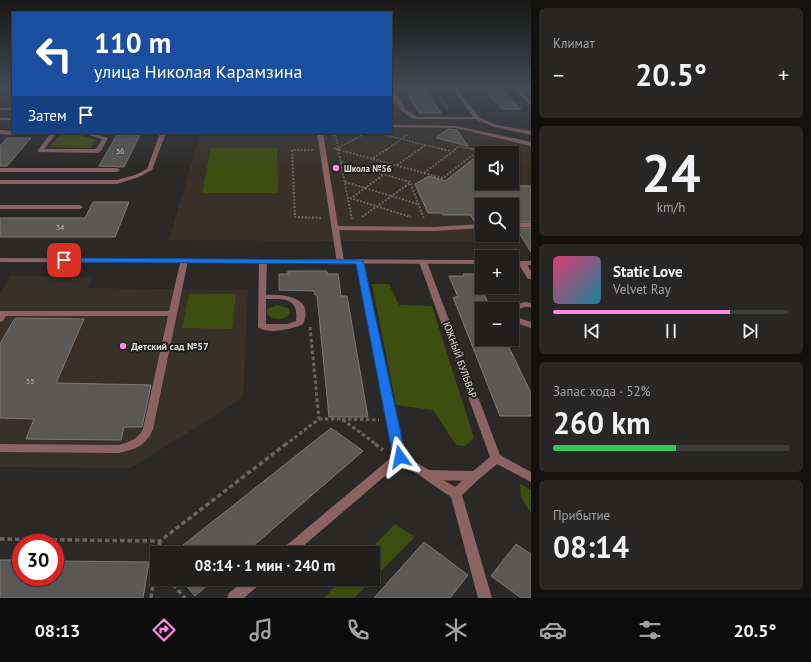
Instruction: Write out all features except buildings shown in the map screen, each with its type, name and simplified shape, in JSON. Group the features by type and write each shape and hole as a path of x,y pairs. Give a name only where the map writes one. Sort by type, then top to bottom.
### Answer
{"street":[{"path":"408,116 417,118 476,118 496,126 529,133"},
{"path":"1,120 12,119"},
{"path":"392,126 456,127 531,144"},
{"path":"0,132 12,132"},
{"path":"53,134 40,151 98,151 105,138 89,134"},
{"path":"0,182 117,182 137,176 149,170 163,134"},
{"path":"320,134 340,261"},
{"path":"0,170 117,170"},
{"path":"0,207 80,207"},
{"path":"519,225 531,225"},
{"path":"335,228 433,229 475,226"},
{"path":"0,260 475,262"},
{"path":"0,448 113,449 131,447 140,442 146,436 184,261"},
{"path":"263,261 262,327 290,327 300,322 300,308 295,300 289,298 263,297"},
{"path":"360,261 400,457 456,494 485,598"},
{"name":"ЮЖНЫЙ БУЛЬВАР","path":"423,262 496,458"},
{"path":"522,263 531,263"},
{"path":"522,263 531,277"},
{"path":"519,306 525,304 531,305"},
{"path":"0,318 3,313 173,314"},
{"path":"519,321 531,325"},
{"path":"294,546 400,457"},
{"path":"456,494 496,458 531,478"},
{"path":"427,475 475,476"},
{"path":"234,598 248,586"}],"path":[{"path":"373,158 413,132"},
{"path":"338,148 364,134"},
{"path":"381,134 452,152"},
{"path":"397,165 426,145"},
{"path":"369,218 295,218 292,150 338,148 424,173 443,178 479,150 460,146 424,173"},
{"path":"338,148 349,199 353,229"},
{"path":"341,162 410,182"},
{"path":"349,199 384,175"},
{"path":"345,182 418,204"},
{"path":"361,218 410,182"},
{"path":"410,182 424,219"},
{"path":"349,199 415,218 400,218"},
{"path":"420,218 431,219"},
{"path":"310,326 319,419"},
{"path":"378,412 381,426"},
{"path":"0,539 160,541 319,419 379,420"},
{"path":"342,419 385,452"},
{"path":"384,445 385,452"},
{"path":"380,457 385,452"},
{"path":"159,546 160,541"},
{"path":"275,546 279,543"},
{"path":"151,598 153,586"},
{"path":"174,586 185,598"}],"shaded area":[{"name":"Школа №56","path":"392,124 456,124 531,141 531,231 519,231 519,198 475,198 475,242 169,240 199,137 206,134 392,134"},
{"name":"Детский сад №57","path":"10,276 92,277 88,288 248,290 243,398 131,468 0,467 0,293"}],"green space":[{"path":"59,135 81,135 96,140 91,148 50,147"},
{"path":"211,148 277,148 278,193 202,193"},
{"path":"372,284 389,284 399,305 432,306 474,438 465,446 456,445 433,410 396,405"},
{"path":"189,294 236,294 232,329 182,328"},
{"path":"277,305 288,308 290,311 288,316 277,319 267,314 267,309"},
{"path":"520,484 531,490 531,514 521,497"},
{"path":"395,524 415,537 380,572 380,546 374,546"},
{"path":"335,586 366,586 354,598 324,598"}],"place":[{"name":"Школа №56","path":"336,168"},
{"name":"Детский сад №57","path":"123,346"}],"route":[{"path":"64,260 360,261 400,457"}]}
